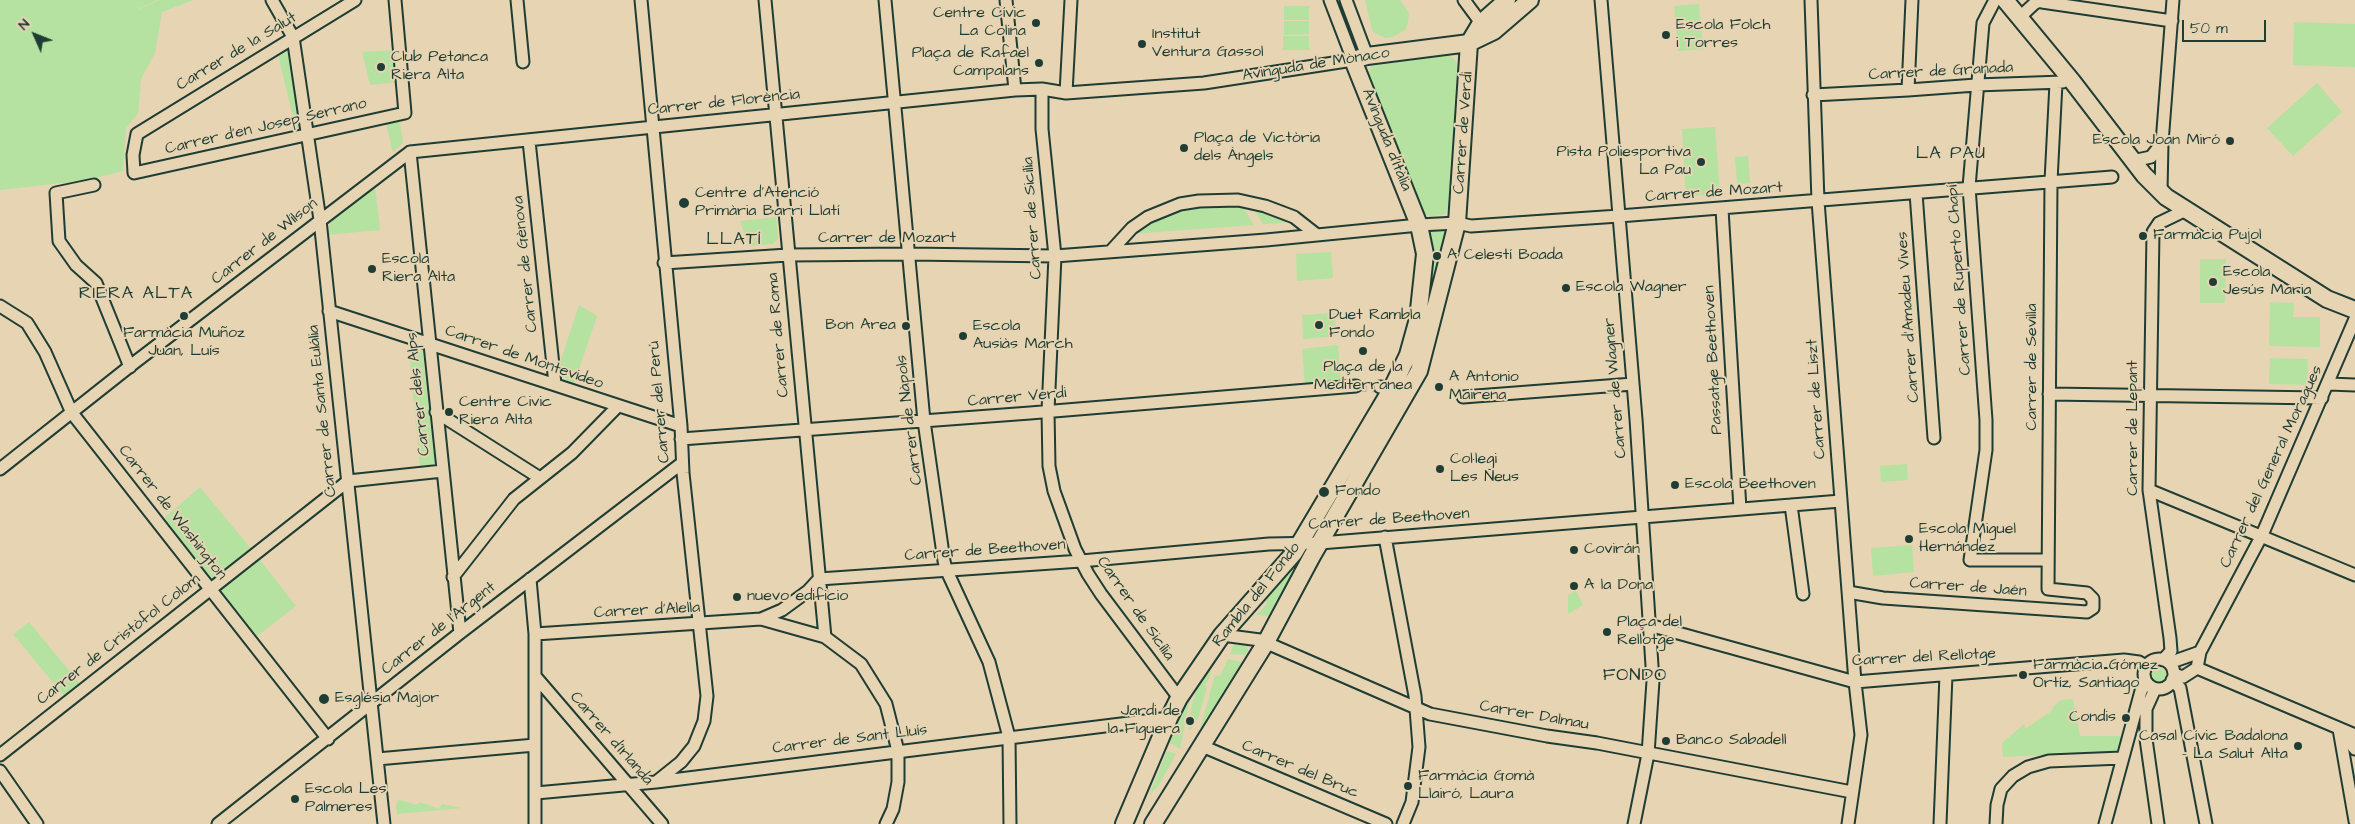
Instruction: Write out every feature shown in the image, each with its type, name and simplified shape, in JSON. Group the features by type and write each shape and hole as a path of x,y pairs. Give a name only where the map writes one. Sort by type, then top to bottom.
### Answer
{"street":[{"name":"Carrer de Santa Eulália","path":"272,0 293,37 320,220 384,824"},
{"name":"Carrer de la Salut","path":"134,173 133,155 137,134 355,0"},
{"name":"Carrer d'en Josep Serrano","path":"134,173 405,113 396,0"},
{"path":"517,0 523,62"},
{"name":"Carrer del Perú","path":"641,0 664,263 681,426 682,463 707,696 704,721 694,746 681,762 656,782"},
{"name":"Carrer de Roma","path":"765,0 804,431 825,637"},
{"name":"Carrer de Nàpols","path":"886,0 924,421 946,569 989,662 1009,737 1010,824"},
{"path":"1006,0 1015,90"},
{"path":"1066,93 1071,0"},
{"name":"Avinguda d'Itàlia","path":"1330,0 1360,58"},
{"name":"Avinguda d'Itàlia","path":"1346,0 1360,58 1419,225"},
{"path":"1464,0 1481,23"},
{"name":"Avinguda de Mònaco","path":"1469,43 1481,23 1514,5 1519,0"},
{"name":"Avinguda de Mònaco","path":"1042,89 1066,93 1204,83 1469,43 1494,31 1509,8 1530,0"},
{"name":"Carrer de Wagner","path":"1601,0 1633,384 1653,681 1648,754 1634,824"},
{"name":"Carrer de Liszt","path":"1811,0 1818,201 1855,682 1861,735 1848,824"},
{"path":"1908,90 1912,0"},
{"name":"Carrer de Ruperto Chapí","path":"1995,0 1983,23 1976,85 1969,187 1986,420 1986,450 1970,560 2048,560"},
{"path":"2005,0 2021,16 2064,82 2129,155 2144,176 2162,192 2186,210 2331,302 2355,310"},
{"path":"2162,192 2162,143 2173,0"},
{"path":"2021,16 2035,3 2042,1 2172,21"},
{"name":"Carrer de Verdi","path":"1457,223 1469,43"},
{"name":"Carrer de Granada","path":"1813,95 1976,85 2064,82"},
{"name":"Carrer de Sevilla","path":"2064,82 2051,181 2048,589 2087,594 2093,599 2093,608 2087,612"},
{"name":"Carrer de Florència","path":"410,152 1015,90 1042,89"},
{"name":"Carrer de Sicília","path":"1042,89 1043,135 1055,256 1048,411 1049,466 1054,491 1081,561 1101,594 1180,698"},
{"name":"Carrer de Gènova","path":"529,141 555,384"},
{"path":"2129,155 2137,160 2151,157 2162,143"},
{"name":"Carrer de Wilson","path":"0,469 410,152"},
{"name":"Carrer dels Alps","path":"410,152 460,633"},
{"name":"Carrer de Mozart","path":"664,263 788,256 909,254 1055,256 1419,225 1457,223 1471,226 1722,209 1969,187 2112,177"},
{"path":"94,185 56,193 59,241 76,265 96,283 130,367"},
{"name":"Carrer d'Amadeu Vives","path":"1916,193 1934,438"},
{"path":"1110,252 1132,228 1148,217 1180,204 1199,201 1238,200 1264,206 1294,217 1318,235"},
{"name":"Passatge Beethoven","path":"1722,209 1740,508"},
{"name":"Carrer de Lepant","path":"2170,669 2170,638 2148,490 2152,232 2160,223 2186,210"},
{"name":"Rambla del Fondo","path":"1124,824 1169,718 1180,698 1222,634 1294,553 1393,389 1419,372 1457,223"},
{"name":"Rambla del Fondo","path":"1153,824 1265,644 1320,543 1393,389 1408,355 1418,319 1425,254 1419,225"},
{"name":"Carrer de Washington","path":"0,306 27,323 45,352 72,413 328,739"},
{"name":"Carrer de Montevideo","path":"329,311 681,426"},
{"name":"Carrer del General Moragues","path":"2197,668 2200,652 2262,535 2329,384 2355,319"},
{"path":"1463,396 1633,384"},
{"path":"2329,384 2355,385"},
{"name":"Carrer Verdi","path":"681,439 804,431 1356,386"},
{"path":"2049,394 2322,398"},
{"path":"453,577 514,499 572,453 618,406"},
{"path":"436,412 540,478"},
{"name":"Carrer de l'Argent","path":"218,824 460,633 682,463"},
{"path":"348,481 443,471"},
{"name":"Carrer de Cristòfol Colom","path":"0,755 348,481"},
{"path":"2148,490 2262,535 2355,575"},
{"name":"Carrer de Beethoven","path":"819,579 1081,561 1269,544 1320,543 1841,501"},
{"path":"1791,505 1803,594"},
{"path":"1385,537 1417,709 1419,747 1416,780 1412,802 1403,824"},
{"path":"530,579 535,634 536,793 534,824"},
{"name":"Carrer d'Alella","path":"535,634 700,625 761,619 782,610 808,591 819,579"},
{"name":"Carrer de Jaén","path":"1848,592 1883,598 2087,612"},
{"name":"Carrer d'Alella","path":"761,619 825,637 861,664 874,682 886,704 898,751 898,782 893,810 886,824"},
{"name":"Carrer del Rellotge","path":"1649,625 1855,682 2124,660 2139,662 2146,666"},
{"name":"Carrer Dalmau","path":"1222,634 1260,640 1265,644 1430,714 1852,792"},
{"path":"2170,669 2200,652"},
{"path":"2146,739 2146,709 2151,686 2143,675 2146,666 2154,660 2183,677 2197,668 2355,736"},
{"path":"2105,824 2122,758 2138,708 2141,691 2151,686 2167,687 2170,669"},
{"path":"2170,669 2180,688 2206,824"},
{"path":"1940,824 1946,675"},
{"name":"Carrer d'Irlanda","path":"535,676 629,783 662,824"},
{"path":"2138,708 2146,739 2158,824"},
{"name":"Carrer de Sant Lluís","path":"536,793 656,782 1169,718"},
{"path":"2338,729 2355,749"},
{"path":"2338,729 2355,821"},
{"path":"376,759 535,744"},
{"name":"Carrer del Bruc","path":"1202,746 1386,824"},
{"path":"1996,824 2001,789 2013,776 2028,767 2049,761 2122,758"},
{"path":"0,771 37,824"}],"green space":[{"path":"0,0 157,0 141,8 136,6 140,9 159,0 194,0 162,12 155,53 141,79 138,114 126,128 123,171 88,180 0,190"},
{"path":"1365,0 1400,0 1409,13 1405,30 1393,37 1385,38 1375,33 1372,30"},
{"path":"1699,4 1703,49 1678,51 1674,6"},
{"path":"1284,6 1309,6 1309,20 1284,20"},
{"path":"1284,21 1309,21 1309,34 1284,35"},
{"path":"2294,22 2355,24 2355,67 2293,65"},
{"path":"1283,36 1309,36 1309,50 1283,50"},
{"path":"291,49 302,126 296,130 278,54"},
{"name":"Club Petanca Riera Alta","path":"395,50 397,82 370,85 362,52"},
{"path":"1445,54 1450,55 1456,61 1457,67 1449,207 1445,214 1430,217 1423,212 1368,72 1372,66"},
{"path":"2317,83 2342,112 2293,156 2267,128"},
{"path":"400,122 403,143 393,152 386,124"},
{"name":"Pista Poliesportiva La Pau","path":"1715,127 1720,194 1686,196 1682,129"},
{"path":"1748,156 1750,183 1737,184 1735,157"},
{"path":"375,186 380,230 327,235 331,219"},
{"path":"1241,204 1254,225 1131,234 1151,220 1185,207"},
{"path":"1252,207 1293,222 1263,224"},
{"path":"776,217 778,239 773,244 749,246 740,221"},
{"path":"1443,227 1447,232 1415,367 1409,366 1427,229"},
{"path":"1331,252 1333,278 1297,281 1296,254"},
{"path":"2200,259 2226,259 2225,303 2200,303"},
{"path":"2270,302 2294,303 2293,317 2320,317 2320,347 2269,346"},
{"path":"579,305 597,316 574,384 568,382 561,373 560,363"},
{"name":"Duet Rambla Fondo","path":"1335,313 1336,336 1303,339 1302,315"},
{"path":"408,343 422,347 435,464 420,466"},
{"path":"1338,345 1341,381 1305,385 1302,349"},
{"path":"2270,358 2308,359 2307,385 2269,384"},
{"path":"1907,464 1908,480 1881,482 1880,466"},
{"path":"200,487 252,550 211,581 163,519"},
{"path":"1912,545 1914,572 1873,576 1871,548"},
{"path":"260,560 296,606 256,637 220,591"},
{"path":"1296,560 1301,564 1270,616 1256,615 1268,603 1261,598"},
{"path":"1576,591 1583,605 1568,614 1568,595"},
{"path":"29,622 80,684 64,696 13,634"},
{"path":"1235,642 1247,644 1248,652 1246,655 1230,654"},
{"path":"1212,655 1210,677 1205,685 1207,687 1198,719 1191,730 1188,729 1192,704 1198,685 1195,684"},
{"path":"1228,659 1242,662 1199,733 1215,675 1220,676"},
{"path":"2158,668 2166,676 2158,684 2150,676"},
{"path":"1192,689 1180,749 1165,740"},
{"path":"2073,699 2080,736 2122,736 2117,751 2003,757 2002,743 2024,724 2025,729 2053,710 2052,708 2061,700"},
{"path":"1167,751 1176,754 1159,785 1149,796"},
{"path":"400,800 416,805 420,802 439,809 442,804 462,808 397,814 396,804"}],"tunnel":[{"path":"1356,386 1380,387"}],"place":[{"name":"Centre Cívic La Colina","path":"1036,23"},
{"name":"Escola Folch i Torres","path":"1666,35"},
{"name":"Institut Ventura Gassol","path":"1142,44"},
{"name":"Plaça de Rafael Campalans","path":"1039,63"},
{"name":"Club Petanca Riera Alta","path":"381,67"},
{"name":"Escola Joan Miró","path":"2230,141"},
{"name":"Plaça de Victòria dels Àngels","path":"1184,148"},
{"name":"Pista Poliesportiva La Pau","path":"1701,162"},
{"name":"Centre d'Atenció Primària Barri Llatí","path":"684,203"},
{"name":"Farmàcia Pujol","path":"2143,236"},
{"name":"A Celestí Boada","path":"1437,256"},
{"name":"Escola Riera Alta","path":"372,269"},
{"name":"Escola Jesús Maria","path":"2213,282"},
{"name":"Escola Wagner","path":"1566,288"},
{"name":"Farmàcia Muñoz Juan, Luís","path":"184,316"},
{"name":"Duet Rambla Fondo","path":"1319,325"},
{"name":"Bon Area","path":"906,326"},
{"name":"Escola Ausiàs March","path":"963,336"},
{"name":"Plaça de la Mediterranea","path":"1363,351"},
{"name":"A Antonio Mairena","path":"1439,387"},
{"name":"Centre Civic Riera Alta","path":"449,412"},
{"name":"Col·legi Les Neus","path":"1440,469"},
{"name":"Escola Beethoven","path":"1675,485"},
{"name":"Fondo","path":"1324,492"},
{"name":"Escola Miguel Hernández","path":"1909,539"},
{"name":"Covirán","path":"1574,550"},
{"name":"A la Dona","path":"1574,586"},
{"name":"nuevo edificio","path":"737,597"},
{"name":"Plaça del Rellotge","path":"1607,632"},
{"name":"Farmàcia Gómez Ortíz, Santiago","path":"2023,675"},
{"name":"Església Major","path":"324,699"},
{"name":"Condis","path":"2126,718"},
{"name":"Jardi de la Figuera","path":"1190,721"},
{"name":"Banco Sabadell","path":"1666,741"},
{"name":"Casal Cívic Badalona - La Salut Alta","path":"2298,746"},
{"name":"Farmàcia Gomà Llairó, Laura","path":"1408,786"},
{"name":"Escola Les Palmeres","path":"295,799"}],"district":[{"name":"LA PAU","path":"1951,154"},
{"name":"LLATÍ","path":"734,240"},
{"name":"RIERA ALTA","path":"136,294"},
{"name":"FONDO","path":"1635,676"}]}
